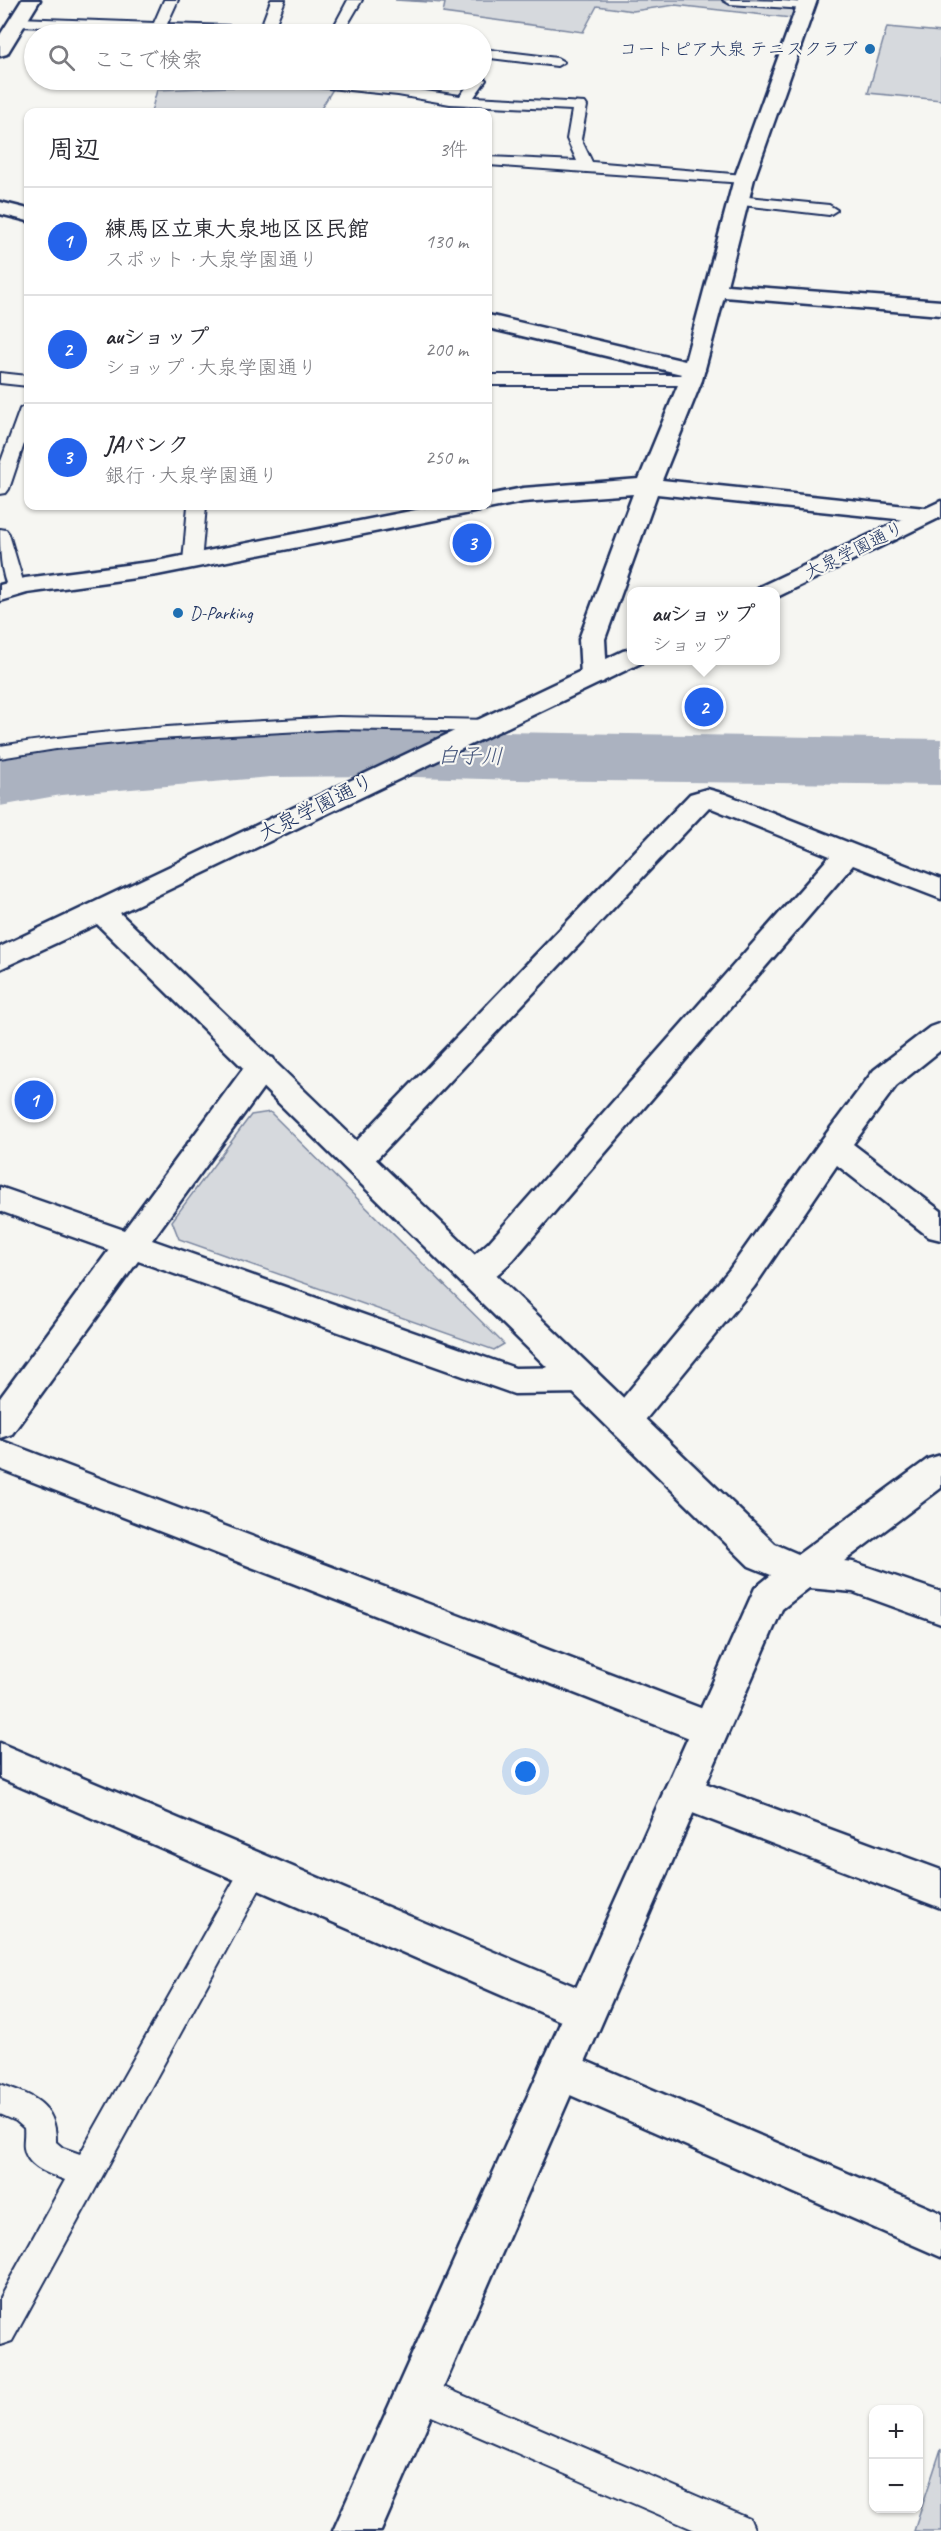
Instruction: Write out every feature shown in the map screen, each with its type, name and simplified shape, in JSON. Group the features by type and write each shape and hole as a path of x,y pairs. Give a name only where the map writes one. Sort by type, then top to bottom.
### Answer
{"street":[{"path":"0,51 31,0"},
{"path":"594,676 592,639 648,486 692,375 744,179 806,3"},
{"path":"0,208 24,214"},
{"path":"714,290 941,308"},
{"path":"492,323 692,375"},
{"path":"492,501 523,495 583,489 648,486 933,512"},
{"path":"8,591 192,562 450,510"},
{"name":"大泉学園通り","path":"776,587 933,512"},
{"name":"大泉学園通り","path":"0,958 627,660"},
{"path":"357,1160 700,800 707,798 715,800 941,890"},
{"path":"475,1274 501,1251 849,852"},
{"path":"100,910 762,1555 802,1572 853,1577 941,1608"},
{"path":"625,1420 742,1278 834,1146 885,1078 941,1034"},
{"path":"0,1424 262,1066"},
{"path":"834,1146 941,1228"},
{"path":"0,1199 513,1381 584,1380"},
{"path":"0,1454 710,1729"},
{"path":"357,2531 768,1599 941,1469"},
{"path":"0,1760 585,2011"},
{"path":"683,1792 941,1890"},
{"path":"560,2070 941,2235"}],"lane":[{"path":"160,24 171,0"},
{"path":"269,24 278,0"},
{"path":"342,24 355,0"},
{"path":"730,0 806,3"},
{"path":"18,22 42,24"},
{"path":"492,54 557,62"},
{"path":"375,90 464,101 580,106 574,139 585,160 584,166"},
{"path":"464,101 472,90"},
{"path":"492,161 744,179"},
{"path":"738,201 829,210"},
{"path":"492,380 692,375"},
{"path":"0,378 24,381"},
{"path":"1,483 24,420"},
{"path":"192,562 197,510"},
{"path":"0,534 8,591"},
{"path":"0,752 56,743 158,733 338,723 483,729"},
{"path":"0,2330 255,1870"},
{"path":"0,2099 30,2110 39,2122 40,2149 53,2160 88,2172"},
{"path":"418,2393 738,2531"}],"shaded area":[{"path":"395,0 801,0 791,18 675,5 633,11 597,6 583,32 443,13 445,3"},
{"path":"887,27 941,32 941,100 868,93"},
{"path":"157,90 332,90 321,108 152,108"},
{"path":"270,1112 504,1344 494,1350 179,1239 172,1221 251,1115"},
{"path":"941,2449 941,2531 914,2531 920,2513 923,2513 923,2504"}],"waterway":[{"name":"白子川","path":"0,783 61,772 271,754 382,753 517,757 941,762"}],"place":[{"name":"コートピア大泉 テニスクラブ","path":"870,49"},
{"name":"JAバンク","path":"472,543"},
{"name":"D-Parking","path":"178,613"},
{"name":"auショップ","path":"704,707"},
{"name":"練馬区立東大泉地区区民館","path":"34,1100"}]}
